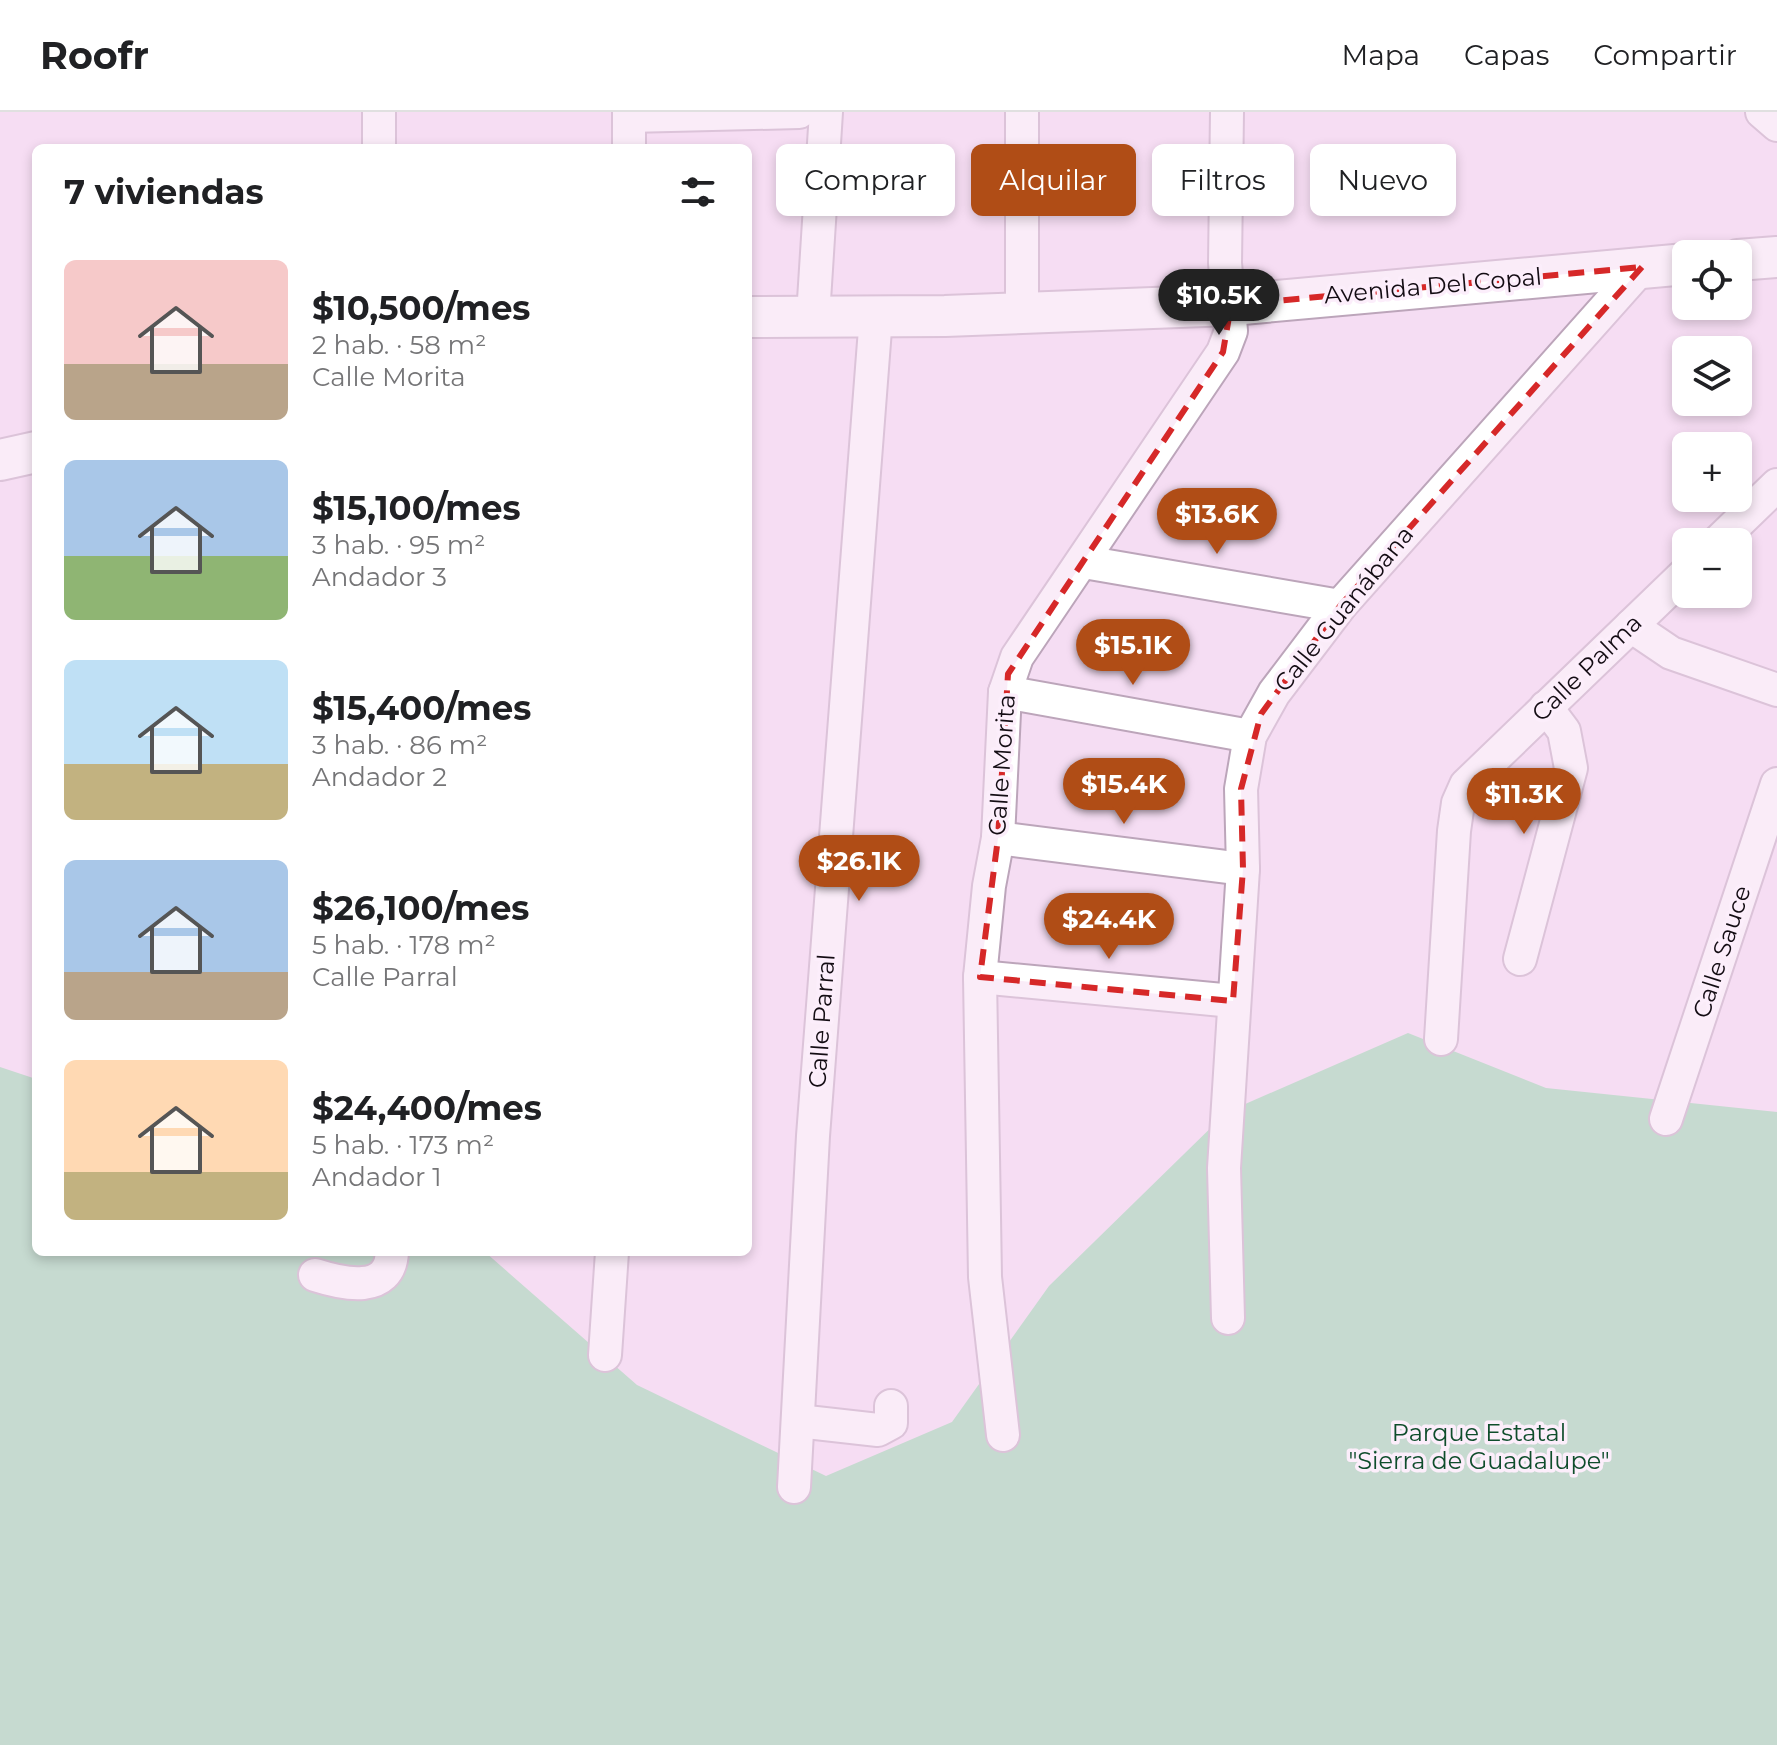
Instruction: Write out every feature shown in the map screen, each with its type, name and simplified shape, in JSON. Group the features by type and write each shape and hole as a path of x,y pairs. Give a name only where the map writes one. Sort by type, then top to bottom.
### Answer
{"street":[{"path":"379,112 379,144"},
{"path":"629,144 629,114 799,112"},
{"path":"813,316 826,112"},
{"path":"1022,112 1022,313"},
{"name":"Calle Morita","path":"1003,1435 985,1277 980,977 989,886 998,838 1005,692 1017,657 1223,352 1231,331 1225,263 1227,112"},
{"path":"1762,112 1777,125"},
{"path":"1752,259 1777,257"},
{"name":"Avenida Del Copal","path":"752,317 1022,313 1231,305 1672,265"},
{"name":"Calle Guanábana","path":"1228,1318 1224,1168 1243,869 1241,789 1250,736 1274,693 1340,606 1642,267"},
{"name":"Calle Parral","path":"794,1487 813,1136 876,316"},
{"path":"0,460 32,453"},
{"path":"1732,528 1777,485"},
{"path":"1084,562 1340,606"},
{"name":"Calle Palma","path":"1441,1039 1458,803 1466,785 1672,586"},
{"path":"1631,626 1671,653 1777,690"},
{"path":"1005,692 1250,736"},
{"path":"1520,959 1571,768 1564,731 1546,707"},
{"name":"Calle Sauce","path":"1666,1119 1777,784"},
{"path":"998,838 1243,869"},
{"path":"980,977 1233,1001"},
{"path":"315,1275 343,1284 367,1284 386,1272 392,1256"},
{"path":"605,1355 612,1256"},
{"path":"798,1421 878,1430 891,1423 891,1406"}],"highlighted area":[{"path":"1642,267 1340,606 1261,714 1241,789 1243,869 1233,1001 980,977 998,838 1008,674 1223,352 1231,305"}],"green space":[{"name":"Parque Estatal \"Sierra de Guadalupe\"","path":"1408,1033 1546,1088 1777,1112 1777,1745 0,1745 0,1067 32,1078 32,1256 490,1256 637,1385 826,1476 952,1422 1049,1286 1227,1112"}]}
